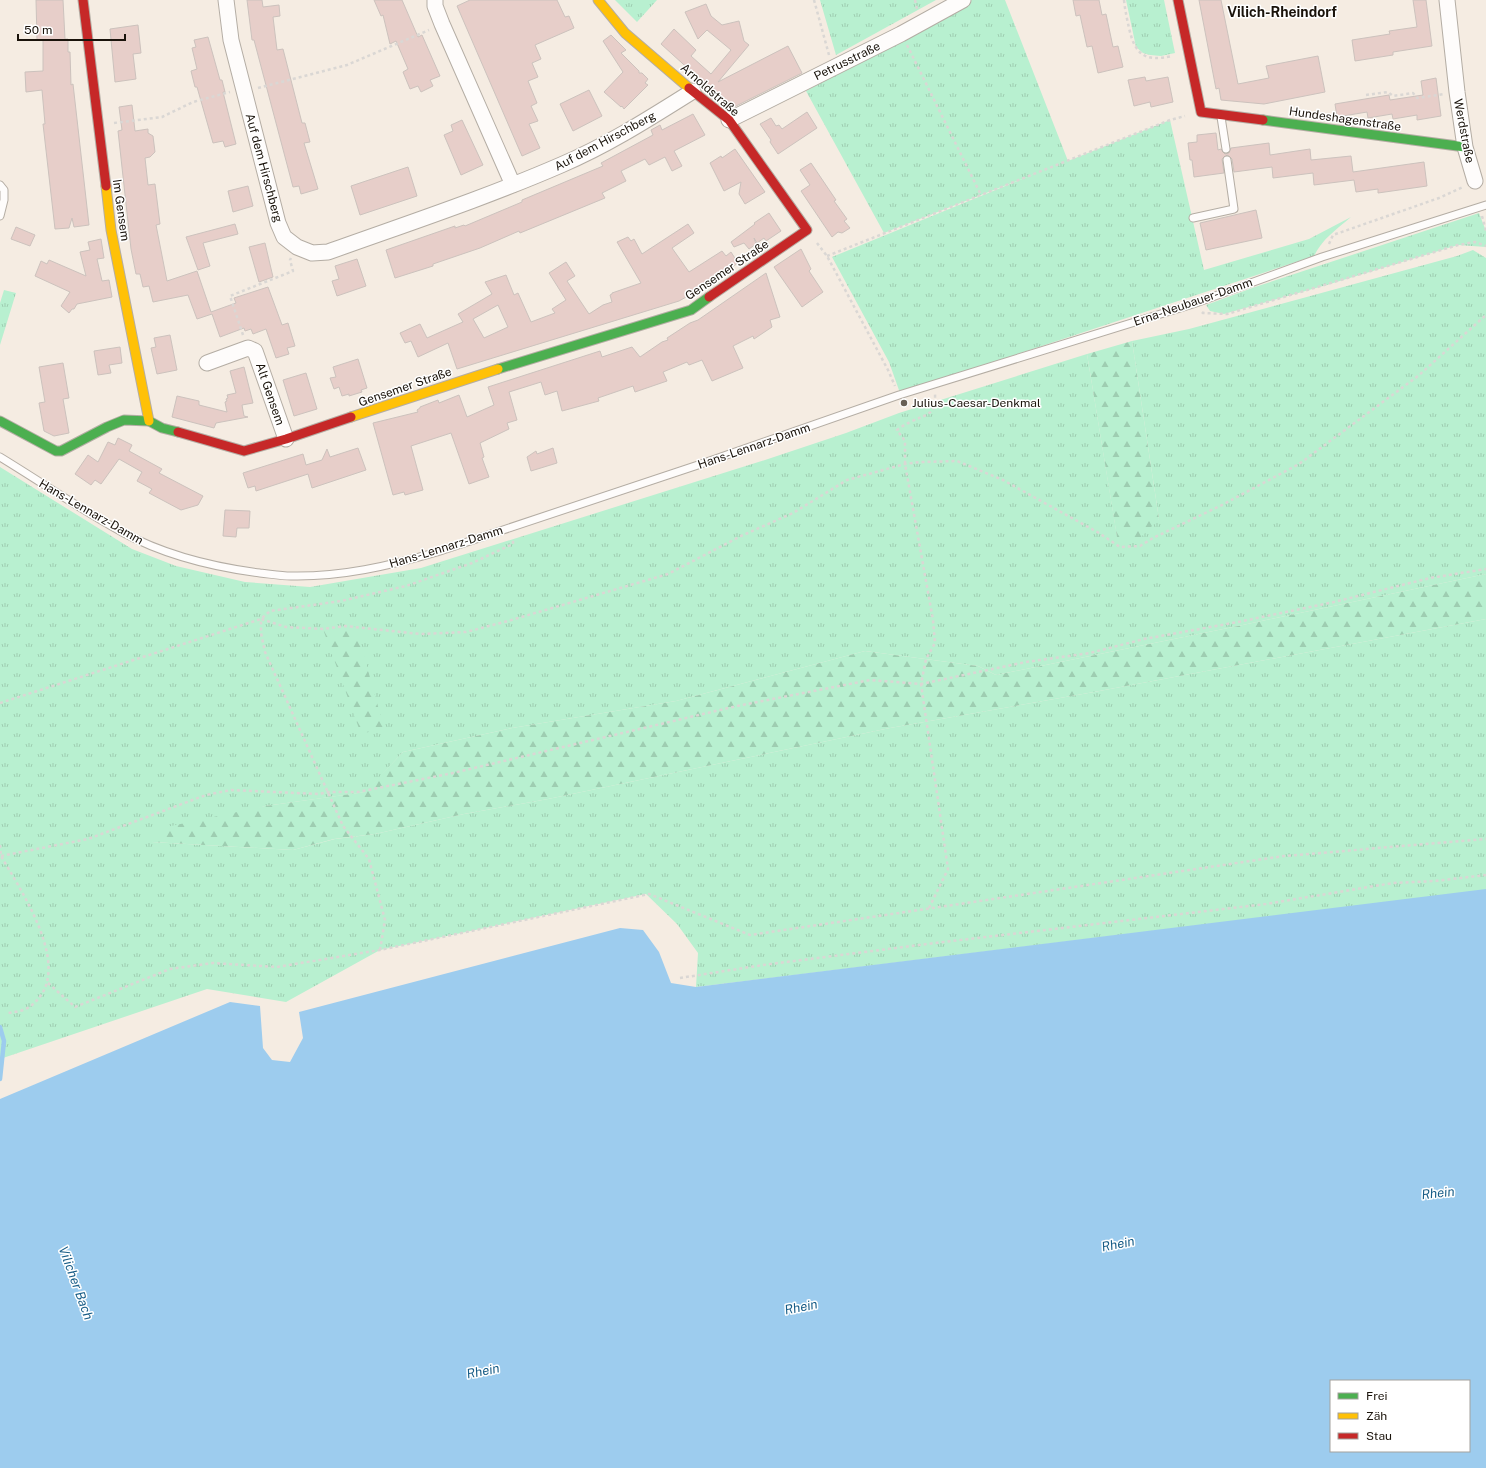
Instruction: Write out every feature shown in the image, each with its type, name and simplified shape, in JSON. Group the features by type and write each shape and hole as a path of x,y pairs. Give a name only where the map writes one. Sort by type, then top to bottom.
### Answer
{"street":[{"name":"Im Gensem","path":"83,0 110,230 149,421"},
{"name":"Auf dem Hirschberg","path":"226,0 231,40 278,223 284,237 297,247 312,253 328,252 513,185 562,165 628,132 694,91"},
{"path":"435,0 435,6 442,24 513,185"},
{"name":"Arnoldstraße","path":"598,0 625,33 729,120 807,230"},
{"name":"Petrusstraße","path":"729,120 901,34 963,0"},
{"path":"1178,0 1201,112"},
{"name":"Werdstraße","path":"1447,0 1457,92 1465,147 1475,181"},
{"name":"Hundeshagenstraße","path":"1201,112 1465,147"},
{"name":"Gensemer Straße","path":"0,421 56,451 62,451 107,426 124,420 149,421 162,428 244,451 286,439 464,379 690,310 807,230"},
{"name":"Alt Gensem","path":"207,364 248,348 255,351 286,439"}],"lane":[{"path":"1221,115 1226,149"},
{"path":"1193,218 1234,208 1227,160"},
{"path":"0,185 4,190 4,200 0,216"},
{"name":"Erna-Neubauer-Damm","path":"900,395 1193,304 1322,257 1483,206"},
{"name":"Hans-Lennarz-Damm","path":"0,458 122,532 150,546 199,562 238,570 290,576 327,575 393,565 515,527 900,395"}],"path":[{"path":"814,0 832,68"},
{"path":"1124,0 1132,40 1137,50 1150,57 1157,58 1189,53"},
{"path":"98,125 162,117 192,102 234,91 257,89 347,66 442,24"},
{"path":"901,34 981,195"},
{"path":"1366,95 1388,92 1393,96 1414,93 1417,98 1457,92"},
{"path":"827,256 1170,120 1201,112"},
{"path":"1322,257 1333,236 1439,198 1475,181"},
{"path":"1483,206 1486,231"},
{"path":"807,230 827,256 900,395"},
{"path":"1193,304 1203,313 1227,314 1458,245 1475,242 1486,246"},
{"path":"248,348 230,296 293,271 290,260 297,247"},
{"path":"261,619 293,628 323,629 345,626 420,634 466,632 668,574 741,536 793,513 847,480 905,464 920,462 957,461 1003,480 1099,533 1120,547 1140,546 1299,464 1418,376 1486,316"},
{"path":"929,908 948,869 920,684 926,659 935,643 934,620 905,464 905,441 896,430 911,421 928,415 936,404 935,384"},
{"path":"0,703 261,619 270,611 340,601 406,586 472,563 512,544 515,527"},
{"path":"1,856 88,838 206,795 230,790 318,794 329,792 358,792 453,773 737,706 870,680 920,684 1026,662 1090,653 1144,639 1238,622 1334,602 1430,578 1486,569"},
{"path":"261,619 261,633 265,652 343,826 369,859 385,920 380,950"},
{"path":"48,983 75,1007 170,969 213,963 276,967 380,950 649,894 750,935 1284,856 1486,838"},
{"path":"0,845 1,856 35,915 43,937 49,968 48,983 37,1002 23,1010 8,1013"},
{"path":"680,978 763,965 950,941 1266,904 1393,882 1435,881 1486,875"}],"green space":[{"path":"615,0 657,0 637,22"},
{"path":"820,0 936,0 836,55"},
{"path":"972,0 1005,0 1068,161 1170,120 1204,270 1309,239 1351,217 1321,244 1314,256 900,393 889,362 832,257 1037,173 884,233 806,91"},
{"path":"1126,0 1164,0 1175,53 1161,56 1150,55 1143,53 1136,47"},
{"path":"1479,213 1486,231 1486,247 1458,245 1330,284 1224,314 1210,311 1206,305 1255,287"},
{"path":"1473,250 1486,258 1486,574 996,675 978,666 865,651 676,701 512,728 403,752 366,792 265,806 152,842 293,850 335,839 375,834 464,814 548,799 890,728 1094,692 1486,619 1486,890 696,987 698,953 677,924 646,894 380,950 286,1002 207,989 0,1059 0,467 132,549 176,566 245,582 310,587 421,568 765,460 846,433 899,413 1087,354 1117,536 1159,519 1132,341 1189,329 1457,256"},
{"path":"4,290 16,293 0,345 0,303"},
{"path":"1132,341 1159,519 1136,542 1117,537 1087,354"},
{"path":"1486,574 1486,619 1094,692 890,728 548,799 464,814 375,834 334,839 293,850 152,842 157,829 265,806 365,792 403,752 512,728 676,701 865,651 978,666 996,675"},
{"path":"345,626 356,627 384,728 361,734 323,629"}],"water":[{"name":"Rhein","path":"1486,889 1486,1468 0,1468 0,1099 230,1002 260,1006 263,1048 272,1060 290,1062 303,1038 299,1012 620,928 643,930 659,952 671,983 696,987"}],"building":[{"path":"36,0 63,0 65,39 68,39 68,52 70,52 71,85 73,84 89,225 74,227 72,218 69,228 55,229 43,124 45,124 42,90 26,92 25,72 43,71 43,40 37,40"},
{"path":"247,0 262,0 263,7 279,5 280,16 273,17 277,50 283,49 302,123 305,123 310,142 304,143 318,189 301,194 299,186 293,187 254,40 252,40"},
{"path":"374,0 402,0 418,37 422,35 440,76 430,80 433,86 421,92 418,86 410,89 403,72 408,69 396,41 390,44 383,15 381,16"},
{"path":"470,0 557,0 565,17 569,16 574,28 535,45 541,59 532,63 538,77 528,81 537,103 531,106 538,121 529,124 540,148 522,156 457,6"},
{"path":"1073,0 1099,0 1102,15 1106,14 1113,47 1118,46 1123,67 1098,73 1092,46 1087,47 1080,15 1076,16"},
{"path":"1199,0 1221,0 1238,84 1269,78 1266,66 1318,56 1325,92 1264,104 1221,100 1219,88 1216,89"},
{"path":"1413,0 1426,0 1432,46 1393,52 1393,55 1355,61 1352,40 1390,34 1389,31 1417,27"},
{"path":"706,4 711,16 722,25 739,21 744,41 749,45 718,82 788,46 802,73 734,107 703,84 704,83 661,44 674,29 696,50 691,56 711,74 731,50 707,30 698,39 685,12"},
{"path":"138,25 141,53 133,54 136,79 115,82 110,29"},
{"path":"611,35 626,50 621,53 639,71 639,73 642,73 648,79 645,83 648,85 624,109 604,92 623,72 603,41"},
{"path":"208,37 220,80 222,80 225,92 223,92 236,144 225,147 223,141 213,143 191,71 197,69 192,48 196,47 194,40"},
{"path":"1145,77 1146,81 1168,77 1173,102 1151,107 1150,102 1134,106 1128,80"},
{"path":"1436,78 1441,116 1417,120 1417,115 1393,119 1392,114 1368,118 1367,112 1337,117 1335,104 1389,95 1390,100 1423,95 1421,81"},
{"path":"589,90 602,116 573,131 560,104"},
{"path":"132,105 135,131 148,129 148,133 153,136 155,152 150,157 145,158 148,185 155,184 160,224 156,225 167,281 197,271 211,312 236,303 234,298 268,287 282,325 288,323 295,346 287,348 289,354 276,358 266,329 253,334 251,329 245,331 244,328 220,337 212,314 197,319 188,295 153,302 149,286 143,287 140,274 136,274 131,249 118,131 122,130 119,107"},
{"path":"807,112 817,128 778,154 770,142 771,140 760,124 771,118 776,126 779,125 782,129"},
{"path":"693,114 705,135 674,151 682,166 672,171 665,157 649,165 645,159 621,171 626,181 602,193 605,198 520,233 519,231 480,248 433,264 433,266 395,278 386,250 455,226 455,228 465,226 522,202 522,200 603,166 601,163 653,135 651,130 660,125 662,130"},
{"path":"462,120 483,165 461,175 444,135 453,131 451,125"},
{"path":"1216,133 1218,150 1221,149 1225,154 1229,153 1231,148 1269,143 1270,155 1310,149 1311,160 1351,156 1353,172 1424,162 1427,186 1378,193 1378,189 1356,192 1354,180 1314,185 1313,173 1273,178 1272,167 1234,172 1232,159 1227,155 1222,159 1224,173 1194,177 1188,143 1197,142 1197,135"},
{"path":"735,149 765,192 745,204 739,194 741,182 724,191 710,163 721,156 722,158"},
{"path":"811,163 836,200 834,201 847,219 844,221 850,228 842,233 838,232 832,237 801,191 810,185 800,170"},
{"path":"408,167 417,196 360,215 351,186"},
{"path":"248,186 253,206 233,212 228,191"},
{"path":"1256,210 1262,238 1206,250 1200,223"},
{"path":"769,213 781,231 766,241 764,238 757,243 754,238 756,244 749,249 744,243 734,247 731,242"},
{"path":"235,224 238,234 203,243 210,266 198,270 186,237"},
{"path":"688,224 694,233 672,248 689,272 722,251 726,256 731,252 738,263 697,291 679,301 457,369 448,343 418,357 411,341 405,343 400,333 420,324 427,338 463,322 458,314 492,294 485,282 506,275 514,295 518,293 531,322 555,313 552,309 566,300 549,273 566,262 575,276 567,281 589,314 603,305 612,302 610,295 612,293 641,283 617,242 628,237 631,241 634,239 642,254","holes":["498,305 508,327 484,338 473,319"]},
{"path":"16,227 35,235 30,246 11,239"},
{"path":"101,239 104,258 97,259 102,281 109,280 112,297 77,304 69,313 61,306 70,292 35,276 41,261 47,264 49,260 86,276 80,252 90,250 88,242"},
{"path":"265,243 273,277 259,282 249,247"},
{"path":"801,249 811,269 809,271 823,292 802,307 774,267"},
{"path":"357,259 366,286 337,296 332,281 339,279 335,266"},
{"path":"766,273 780,317 770,320 772,327 754,339 753,336 733,346 743,368 712,381 702,360 689,365 687,362 663,372 667,381 635,392 633,386 598,398 599,401 562,411 557,391 545,395 541,382 509,392 517,420 507,423 509,429 480,443 484,457 482,458 489,477 469,484 451,433 411,446 423,490 405,495 404,492 393,495 373,423 418,412 417,410 420,407 438,400 439,403 459,395 467,417 494,405 488,387 600,351 602,357 632,347 640,357 662,342 668,340 667,338 690,323 698,320"},
{"path":"170,335 177,370 157,374 151,348 156,347 154,338"},
{"path":"120,347 122,363 109,365 111,373 98,375 94,351"},
{"path":"358,359 367,388 361,390 362,392 349,396 349,394 342,396 339,387 334,389 330,378 336,377 333,367"},
{"path":"63,363 69,398 63,399 69,433 54,436 44,431 39,403 45,402 39,367"},
{"path":"244,367 253,403 242,405 244,416 248,417 216,423 214,428 172,417 177,396 199,401 199,405 227,412 225,402 228,398 227,395 236,393 230,371"},
{"path":"306,373 317,409 294,416 283,380"},
{"path":"118,438 132,445 129,451 162,469 159,473 203,496 198,505 181,510 149,493 152,489 137,481 142,472 119,459 101,484 95,480 91,485 75,474 88,455 98,462 108,442 115,445"},
{"path":"358,448 366,470 312,488 308,474 256,491 255,486 248,488 243,473 303,454 306,465 322,460 327,449 330,457"},
{"path":"553,448 557,463 531,471 527,457 536,451 537,454"},
{"path":"225,510 250,511 249,528 237,528 236,537 223,536"}],"waterway":[{"name":"Vilicher Bach","path":"0,1027 4,1041 0,1079"}],"traffic: fast":[{"path":"1263,120 1465,147"},
{"path":"498,369 691,310 709,297"},
{"path":"0,421 56,451 61,451 107,427 124,420 149,421 162,428 178,432"}],"traffic: slow":[{"path":"598,0 625,33 689,88"},
{"path":"106,186 111,230 149,421"},
{"path":"351,417 498,369"}],"traffic: jam":[{"path":"83,0 106,186"},
{"path":"1178,0 1201,112 1263,120"},
{"path":"689,88 729,120 807,230 709,297"},
{"path":"178,432 244,451 286,439 351,417"}],"place":[{"name":"Julius-Caesar-Denkmal","path":"904,403"}],"district":[{"name":"Vilich-Rheindorf","path":"1282,12"}]}
